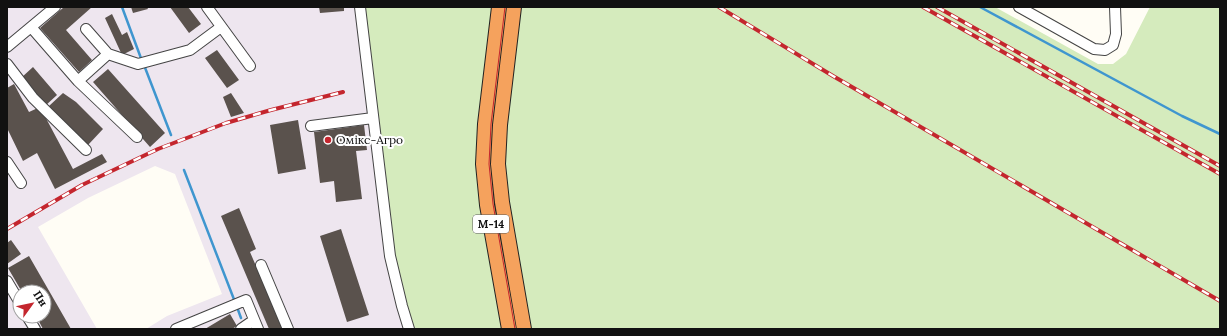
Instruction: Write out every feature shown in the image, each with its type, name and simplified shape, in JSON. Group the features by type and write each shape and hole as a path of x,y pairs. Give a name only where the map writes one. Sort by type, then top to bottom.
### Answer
{"highway":[{"name":"М-14","path":"499,7 486,117 484,144 485,185 508,327"},
{"name":"М-14","path":"514,7 499,144 500,183 524,329"}],"street":[{"path":"7,47 55,7"},
{"path":"207,7 250,66"},
{"path":"360,7 390,256 409,329"},
{"path":"1019,7 1094,49 1105,50 1113,44 1116,34 1116,7"},
{"path":"31,27 78,81 137,137"},
{"path":"86,29 108,54 138,64 190,50 222,27"},
{"path":"78,81 108,54"},
{"path":"7,64 33,98 86,150"},
{"path":"311,126 373,118"},
{"path":"7,162 21,183"},
{"path":"261,265 288,329"},
{"path":"176,329 246,300 256,324 242,329"}],"shaded area":[{"path":"7,7 356,7 406,329 146,329 167,316 222,294 175,174 155,166 88,198 38,227 97,329 7,329"}],"green space":[{"path":"356,7 495,7 482,123 505,329 406,329"},
{"path":"517,7 995,7 1098,64 1113,64 1126,54 1150,7 1220,7 1220,329 528,329 502,164"}],"building":[{"path":"64,7 92,7 66,30 92,60 79,72 40,28"},
{"path":"131,7 147,7 148,9 133,13"},
{"path":"170,7 188,7 201,24 189,33"},
{"path":"319,7 344,7 344,11 320,13"},
{"path":"112,14 122,35 127,32 134,49 122,55 105,18"},
{"path":"217,50 239,80 227,88 205,58"},
{"path":"33,67 57,95 45,106 21,78"},
{"path":"108,69 165,133 150,147 93,82"},
{"path":"14,84 29,112 40,107 73,169 102,154 107,162 55,189 37,153 23,161 7,128 7,88"},
{"path":"63,93 76,102 103,129 88,145 49,106"},
{"path":"231,93 244,113 231,117 223,97"},
{"path":"298,120 306,169 278,174 270,125"},
{"path":"364,125 367,150 356,151 362,199 336,202 334,181 320,183 314,132"},
{"path":"239,208 256,249 250,252 283,329 269,329 221,216"},
{"path":"341,229 369,315 347,322 320,236"},
{"path":"11,240 21,254 7,264 7,243"},
{"path":"29,256 45,284 17,284 8,268"},
{"path":"52,296 71,329 43,329 40,324 52,324"},
{"path":"230,314 237,326 232,329 205,329"}],"waterway":[{"path":"122,7 142,61"},
{"path":"980,7 1182,116 1220,134"},
{"path":"144,65 171,135"},
{"path":"184,170 235,302"},
{"path":"237,307 241,318"}],"tram line":[{"path":"505,7 491,124 489,164 493,204 515,329"}],"railway":[{"path":"719,7 833,76 1220,301"},
{"path":"923,7 1220,174"},
{"path":"937,7 1220,166"},
{"path":"7,229 82,185 158,149 226,123 343,92"}],"place":[{"name":"Омiкс-Агро","path":"328,140"}]}
